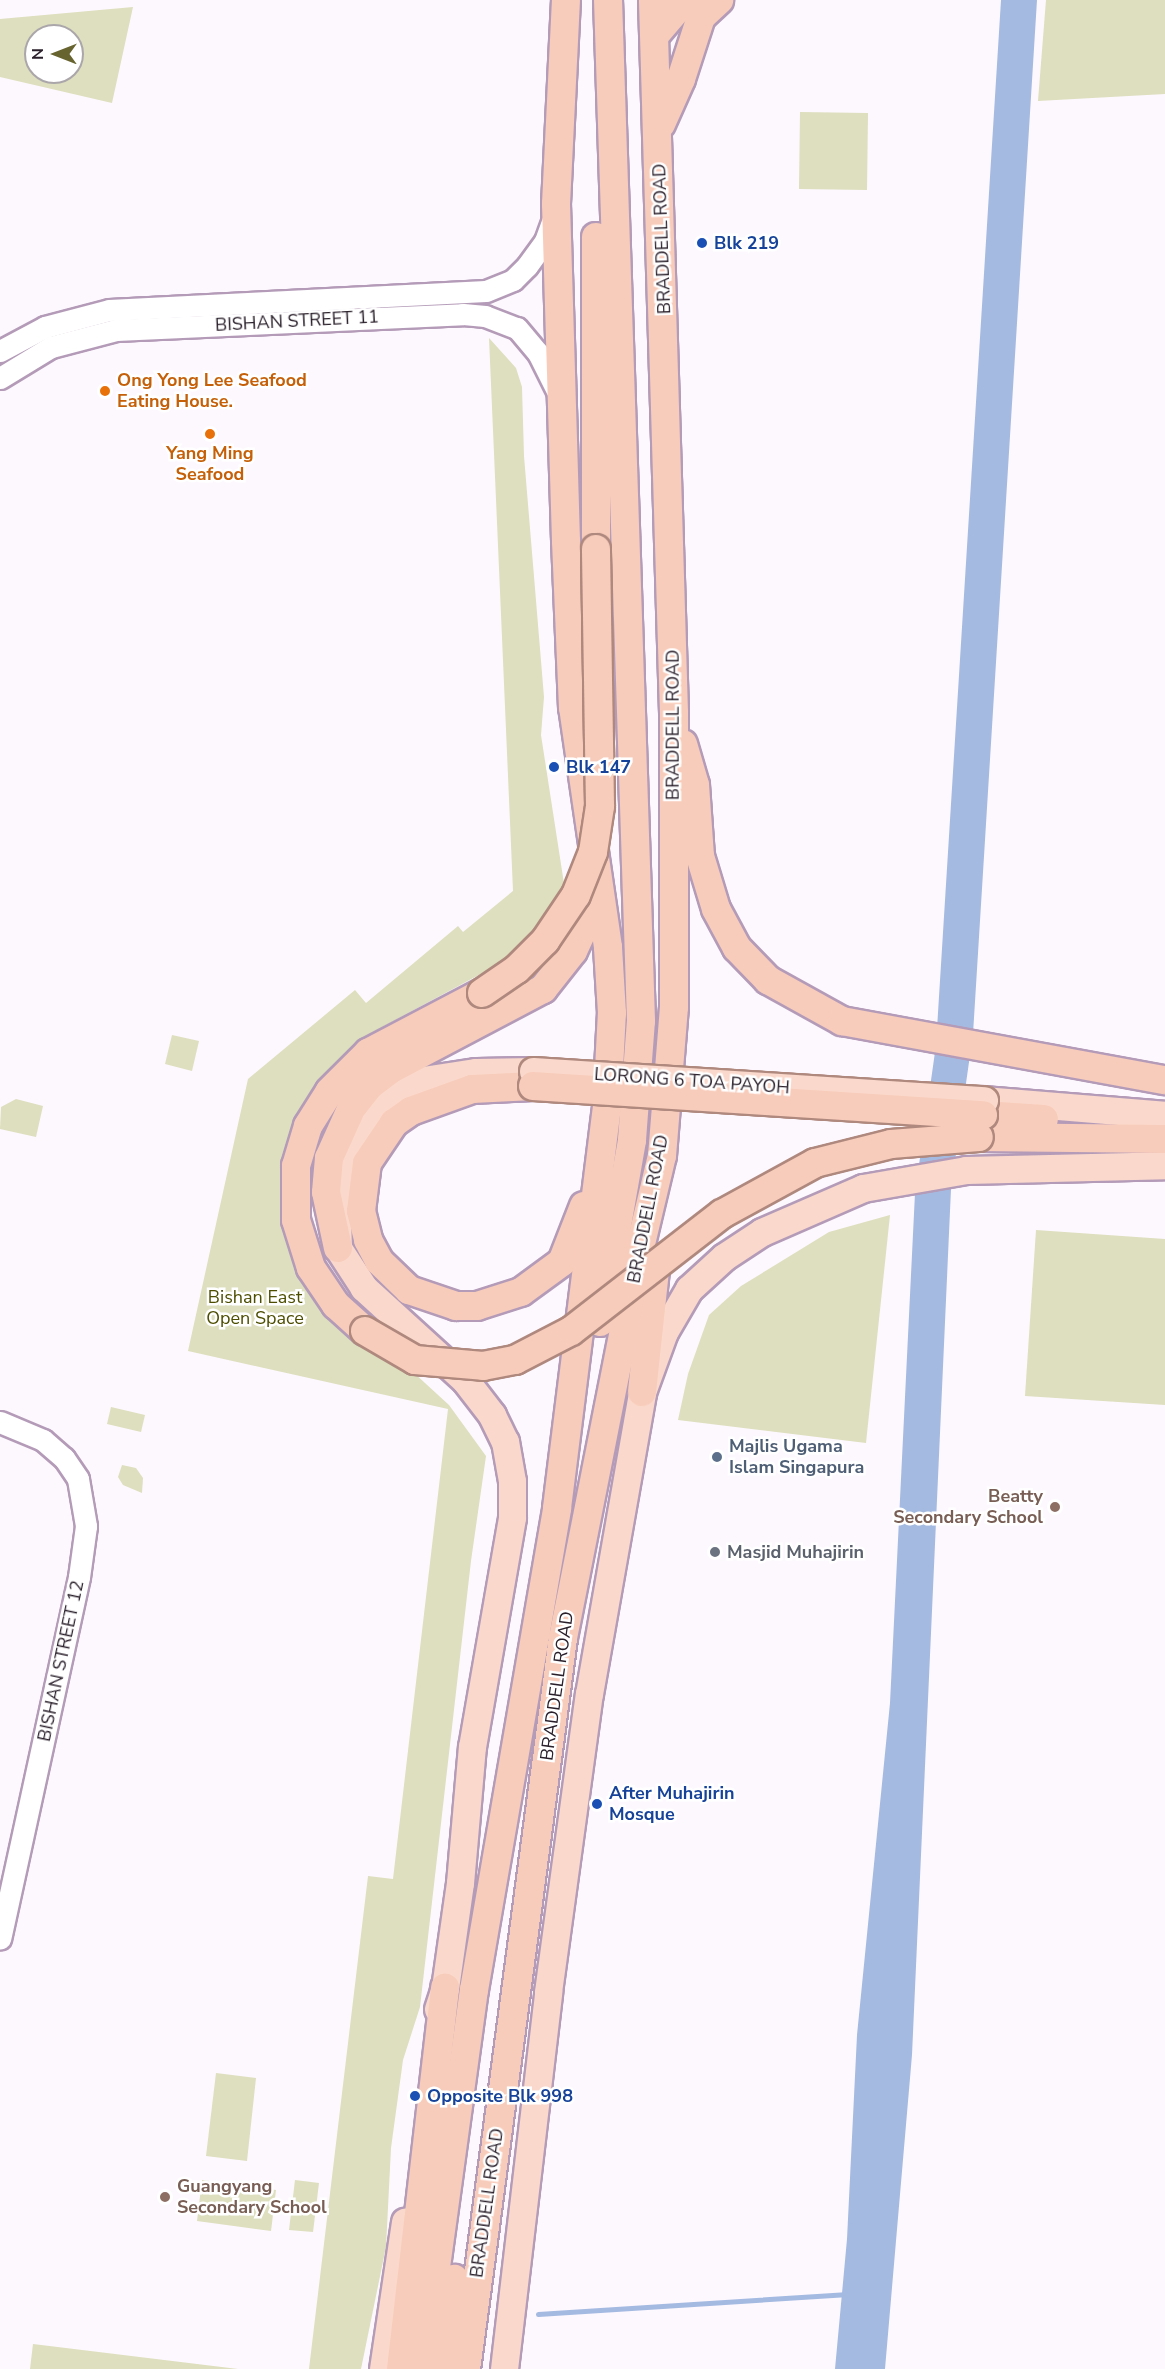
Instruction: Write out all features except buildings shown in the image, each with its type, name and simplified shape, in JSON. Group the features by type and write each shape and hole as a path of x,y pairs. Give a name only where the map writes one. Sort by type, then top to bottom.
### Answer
{"highway":[{"path":"562,401 556,204 566,0"},
{"path":"608,0 608,43 597,165 596,549 600,806 593,852 576,895 544,941 517,969 482,993 368,1053 330,1091 308,1126 296,1166 296,1220 311,1268 336,1305 365,1331 415,1360 483,1366 514,1360 571,1331 722,1214 815,1163 891,1144 982,1117"},
{"name":"BRADDELL ROAD","path":"466,2369 563,1638 640,1248 662,1156 674,1007 674,713 654,0"},
{"path":"656,34 685,0"},
{"path":"659,128 681,79 701,17 719,0"},
{"name":"BRADDELL ROAD","path":"557,1508 596,1347 632,1140 641,1021 633,699 608,43"},
{"name":"BRADDELL ROAD","path":"422,2369 483,1949 557,1508 600,1162 612,1014 596,859 573,708 562,401"},
{"path":"674,713 695,785 700,856 716,909 737,948 768,980 796,999 842,1021 917,1036 989,1046 1165,1080"},
{"path":"338,1248 326,1192 329,1158 351,1109 370,1085 391,1069 510,1008 543,989 558,974 584,927 596,859"},
{"path":"600,1162 562,1262 521,1292 477,1306 456,1306 409,1290 392,1277 368,1240 361,1210 367,1163 379,1142 411,1111 439,1099 472,1089 533,1078 982,1117 1113,1126 1165,1138"},
{"path":"642,1392 664,1203 662,1156"},
{"path":"443,2369 490,1988 483,1949"},
{"path":"401,2369 445,1988"}],"main road":[{"path":"383,2369 432,2047 445,1988 472,1747 512,1517 512,1481 505,1442 492,1414 465,1380 364,1288 338,1248 337,1210 347,1157 356,1136 386,1102 404,1088 434,1078 476,1072 533,1078"},
{"path":"982,1117 1165,1115"},
{"name":"BRADDELL ROAD","path":"504,2369 562,1886 589,1694 642,1392 664,1332 689,1290 724,1257 762,1232 863,1188 914,1176 966,1170 1165,1165"}],"street":[{"name":"BISHAN STREET 11","path":"0,351 45,327 109,310 486,291 513,280 537,255 556,204"},
{"name":"BISHAN STREET 11","path":"0,378 51,347 116,330 463,315 485,316 517,328 538,353 562,401"},
{"name":"BISHAN STREET 12","path":"0,1422 43,1440 64,1458 78,1479 86,1526 79,1577 0,1938"}],"green space":[{"path":"1046,0 1165,0 1165,94 1038,101"},
{"path":"133,7 112,103 30,84 84,84 84,24 24,24 24,83 0,77 0,19"},
{"path":"800,112 868,113 867,190 799,189"},
{"name":"Bishan East Open Space","path":"489,338 516,368 522,387 524,456 544,697 541,735 565,890 548,917 503,962 384,1026 336,1064 310,1094 295,1126 286,1159 332,1320 356,1343 385,1361 413,1372 449,1405 486,1456 471,1561 420,2007 403,2060 391,2148 386,2247 361,2369 309,2369 368,1876 393,1879 448,1409 188,1351 248,1079 355,990 366,1003 458,926 463,932 513,891"},
{"path":"172,1035 199,1041 192,1071 165,1064"},
{"path":"16,1099 43,1106 36,1137 0,1129 1,1107"},
{"path":"890,1215 866,1443 678,1420 688,1374 709,1315 741,1286 829,1232"},
{"path":"1036,1230 1165,1239 1165,1405 1025,1396"},
{"path":"111,1407 145,1415 141,1432 107,1424"},
{"path":"122,1465 136,1468 143,1478 142,1493 123,1485 118,1477"},
{"path":"216,2073 256,2078 247,2161 206,2156"},
{"path":"202,2180 276,2190 271,2231 197,2221"},
{"path":"295,2180 319,2183 313,2232 289,2230"},
{"path":"33,2344 238,2369 30,2369"}],"water":[{"path":"1001,0 1037,0 973,1034 951,1189 912,2055 885,2369 835,2369 847,2239 857,2035 890,1703 915,1193 936,1045"}],"waterway":[{"path":"538,2314 848,2294"}],"place":[{"name":"Blk 219","path":"702,243"},
{"name":"Ong Yong Lee Seafood Eating House.","path":"105,391"},
{"name":"Yang Ming Seafood","path":"210,434"},
{"name":"Blk 147","path":"554,767"},
{"name":"Majlis Ugama Islam Singapura","path":"717,1457"},
{"name":"Beatty Secondary School","path":"1055,1507"},
{"name":"Masjid Muhajirin","path":"715,1552"},
{"name":"After Muhajirin Mosque","path":"597,1804"},
{"name":"Opposite Blk 998","path":"415,2096"},
{"name":"Guangyang Secondary School","path":"165,2197"}]}
